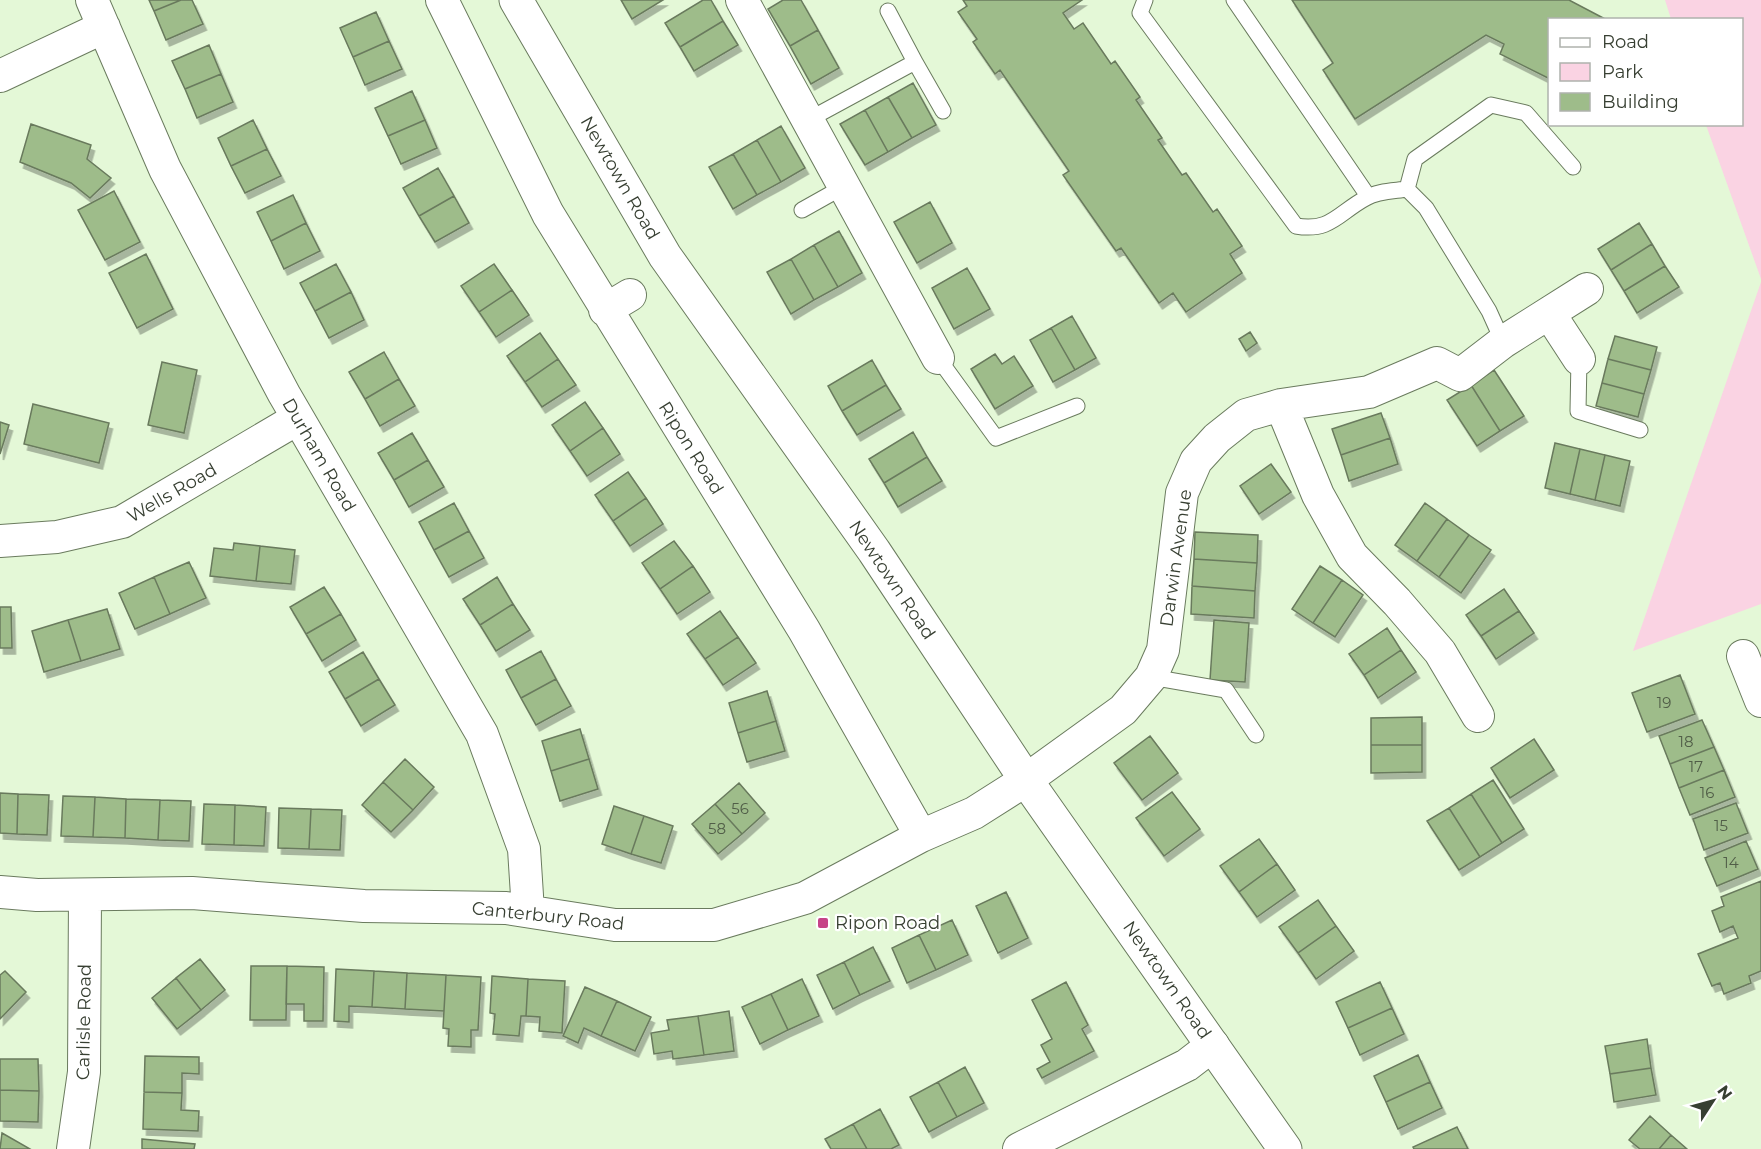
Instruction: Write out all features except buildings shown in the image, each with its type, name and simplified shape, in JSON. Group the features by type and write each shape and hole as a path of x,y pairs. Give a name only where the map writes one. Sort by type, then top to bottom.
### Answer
{"main road":[{"name":"Newtown Road","path":"516,0 665,256 874,551 1026,780 1285,1149"}],"street":[{"name":"Ripon Road","path":"442,0 548,214 589,281 618,303 921,836"},
{"path":"742,0 938,358"},
{"path":"0,76 98,14"},
{"name":"Durham Road","path":"98,14 165,169 297,419 482,734 524,849 528,911"},
{"name":"Darwin Avenue","path":"1026,780 1123,710 1151,677 1163,650 1182,493 1196,461 1217,438 1245,415 1281,405 1369,392 1437,363 1460,375 1503,342 1587,289"},
{"path":"1550,313 1579,359"},
{"path":"1281,405 1318,495 1352,556 1398,602 1440,651 1478,716"},
{"name":"Wells Road","path":"0,541 57,537 122,522 297,419"},
{"path":"1743,656 1761,701"},
{"name":"Canterbury Road","path":"0,892 37,896 192,893 364,906 506,908 615,925 714,925 805,898 921,836 974,813 1026,780"},
{"name":"Carlisle Road","path":"73,1149 84,1072 85,895"},
{"path":"1019,1149 1187,1065 1213,1046"}],"lane":[{"path":"1145,0 1140,13 1296,226 1312,229 1326,224 1368,196 1407,189"},
{"path":"1234,0 1368,196"},
{"path":"888,12 943,111"},
{"path":"808,120 915,62"},
{"path":"1407,189 1415,159 1491,105 1526,113 1573,167"},
{"path":"802,210 843,188"},
{"path":"1407,189 1426,208 1489,311 1503,342"},
{"path":"938,358 996,438 1077,406"},
{"path":"1579,359 1578,411 1640,430"},
{"path":"1151,677 1226,690 1256,735"}],"green space":[{"path":"1665,0 1761,0 1761,279 1706,126 1743,126 1743,18 1671,18"},
{"path":"1761,282 1761,604 1633,651"}],"place":[{"name":"Ripon Road","path":"823,923"}]}
